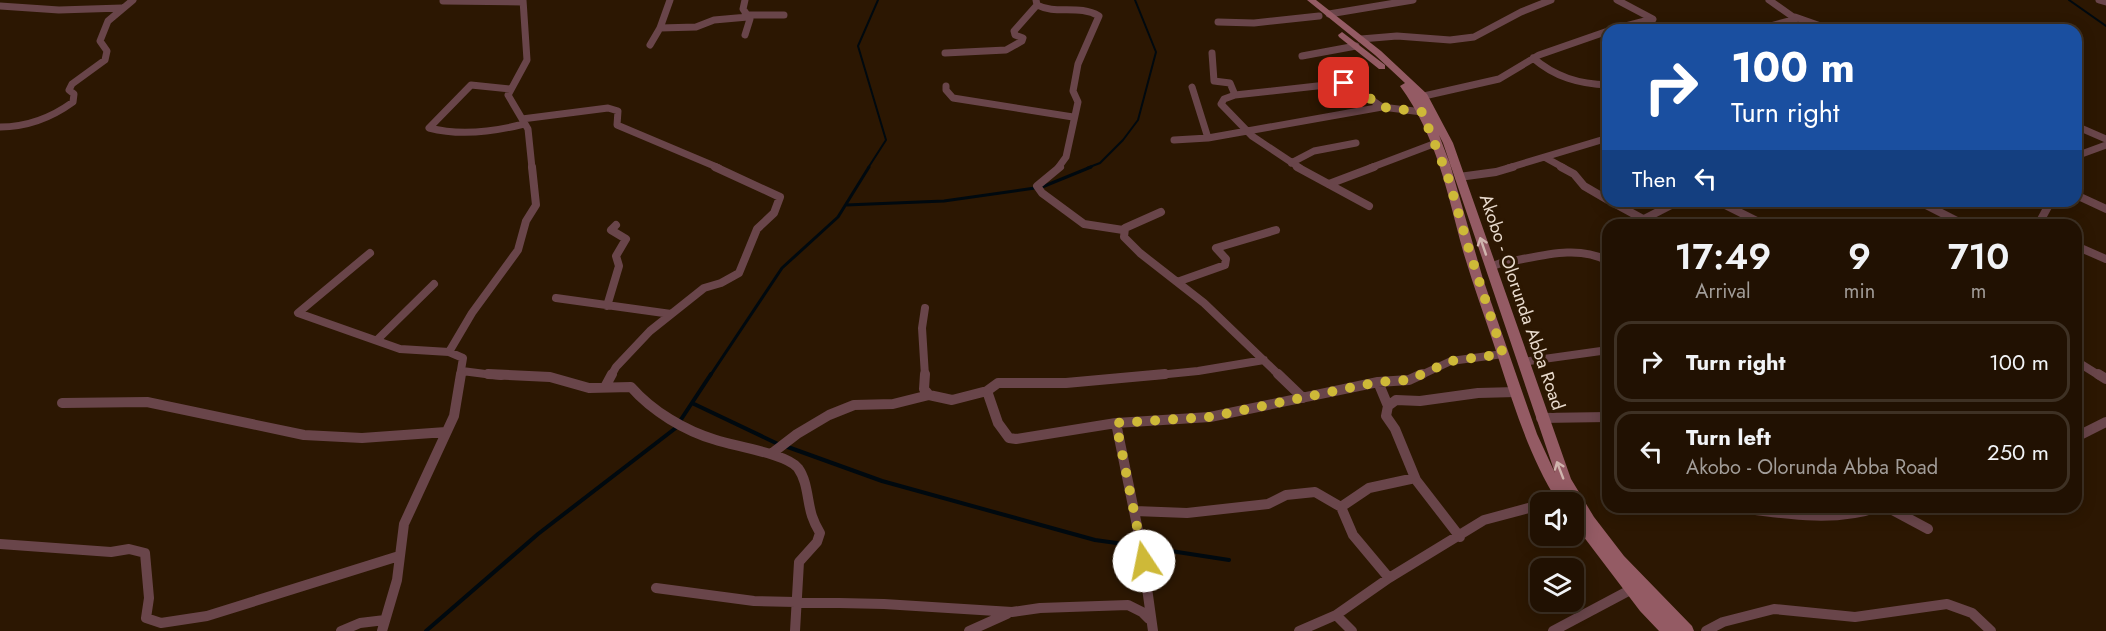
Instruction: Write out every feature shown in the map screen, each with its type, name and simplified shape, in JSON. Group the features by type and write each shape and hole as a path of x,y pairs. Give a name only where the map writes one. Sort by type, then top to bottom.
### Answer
{"main road":[{"name":"Akobo - Olorunda Abba Road","path":"1299,0 1324,15 1424,96 1448,143 1564,480 1574,499 1636,581 1686,631"},
{"name":"Akobo - Olorunda Abba Road","path":"1311,0 1324,15"},
{"name":"Akobo - Olorunda Abba Road","path":"1372,54 1405,87 1422,112 1436,142 1516,392 1548,474 1559,492"},
{"path":"1584,527 1632,589 1669,631"}],"street":[{"path":"0,127 39,121 73,102 74,94 69,90 72,84 105,60 107,51 100,41 101,33 108,21 133,0"},
{"path":"650,45 660,28 670,0"},
{"path":"745,0 746,35"},
{"path":"1381,0 1389,6"},
{"path":"1218,22 1254,23 1389,6 1413,0"},
{"path":"1302,56 1397,36 1450,40 1474,37 1521,12 1551,0"},
{"path":"1617,0 1653,17 1653,19 1629,24"},
{"path":"1769,0 1795,17 1815,24"},
{"path":"2099,0 2106,2"},
{"path":"443,2 523,1 527,60 518,81 508,94 529,137 536,205 526,221 518,250 472,313 449,352"},
{"path":"945,53 1009,48 1022,41 1023,38 1015,35 1014,31 1037,3 1043,8 1085,9 1099,16 1095,32 1078,64 1073,91 1077,102 1066,157 1061,166 1039,188 1084,224 1123,230 1161,212"},
{"path":"0,6 59,10 122,8"},
{"path":"660,28 696,27 714,20 747,16 784,15"},
{"path":"1779,24 1795,20 1795,17"},
{"path":"1424,96 1499,79 1533,58 1602,33"},
{"path":"1212,52 1215,81 1233,85 1235,95"},
{"path":"1533,58 1544,68 1569,81 1602,84"},
{"path":"1369,206 1291,163 1246,131 1221,104 1224,99 1235,95 1344,83 1351,85 1382,107"},
{"path":"511,88 471,85 429,128 483,132 511,128 523,121 608,108 618,111 617,125 780,196 774,213 757,229 739,273 721,283 704,288 650,331 616,367 605,387"},
{"path":"946,86 946,90 953,98 1073,117"},
{"path":"1192,87 1208,138"},
{"path":"1174,140 1208,138 1382,107 1422,112"},
{"path":"2082,130 2105,144"},
{"path":"1459,177 1496,172 1602,141"},
{"path":"1329,184 1436,142"},
{"path":"1291,163 1301,155 1314,150 1356,144"},
{"path":"2082,154 2105,144"},
{"path":"1546,158 1574,174 1584,186 1602,196"},
{"path":"2082,198 2106,209"},
{"path":"1622,207 1644,219 1668,207"},
{"path":"1729,207 1753,219"},
{"path":"1930,207 1953,219"},
{"path":"607,306 619,266 616,256 626,239 611,230 616,225"},
{"path":"1123,230 1124,237 1140,253 1204,303 1303,398"},
{"path":"1177,282 1225,265 1226,259 1216,248 1276,230"},
{"path":"2082,249 2106,259"},
{"path":"341,631 360,623 383,626 397,580 404,524 454,416 463,358 449,352 400,349 378,339 298,313 370,253"},
{"path":"1490,267 1501,263 1577,253 1596,254 1602,258"},
{"path":"378,339 434,284"},
{"path":"556,298 670,314"},
{"path":"925,308 921,332 927,373 924,389 929,395"},
{"path":"1522,362 1602,351"},
{"path":"987,390 998,423 1009,438 1116,423 1210,417 1378,382 1409,380 1451,361 1503,354"},
{"path":"771,454 797,434 838,410 854,405 893,404 929,395 952,400 987,390 998,383 1066,383 1110,380 1198,371 1263,360"},
{"path":"2082,365 2106,379"},
{"path":"462,371 505,376 550,377 576,386 631,387 644,402 693,431 715,440 771,454 797,466 804,480 820,533 817,542 799,562 795,631"},
{"path":"1378,382 1388,406 1386,416 1394,423 1396,437 1415,478 1460,537"},
{"path":"1388,406 1396,400 1516,392"},
{"path":"62,403 147,402 304,435 362,438 446,432"},
{"path":"1541,418 1602,418"},
{"path":"2082,434 2106,422"},
{"path":"1116,423 1135,511 1151,625"},
{"path":"1341,507 1370,488 1415,478"},
{"path":"1135,511 1187,513 1268,504 1286,495 1315,492 1341,507 1353,535 1389,578"},
{"path":"1299,631 1336,615 1389,578 1460,537 1484,520 1530,508"},
{"path":"1817,513 1859,513"},
{"path":"1898,513 1928,530"},
{"path":"0,544 111,552 129,549 145,553 149,598 146,618 161,623 239,608 399,556"},
{"path":"656,588 754,601 884,604 1012,612 1040,608 1128,605 1142,612 1151,625"},
{"path":"1553,631 1632,589"},
{"path":"1706,631 1723,622 1774,609 1855,617 1947,603 1962,606 1991,631"},
{"path":"969,631 1012,612"},
{"path":"1336,615 1352,631"}],"waterway":[{"path":"868,168 886,140 858,46 878,0"},
{"path":"1087,168 1100,163 1123,140 1138,120 1156,52 1135,0"},
{"path":"2069,0 2106,26"},
{"path":"710,376 782,268 838,217 869,167"},
{"path":"1042,187 1091,167"},
{"path":"846,205 944,201 1035,188"},
{"path":"680,421 711,374"},
{"path":"692,403 778,444"},
{"path":"426,631 538,534 677,427"},
{"path":"785,446 882,481 1095,540 1138,546"},
{"path":"1145,547 1229,560"}],"route":[{"path":"1144,561 1116,423 1210,417 1378,382 1409,380 1451,361 1503,354 1448,177 1436,142 1422,112 1382,107 1351,85 1344,83"}]}
